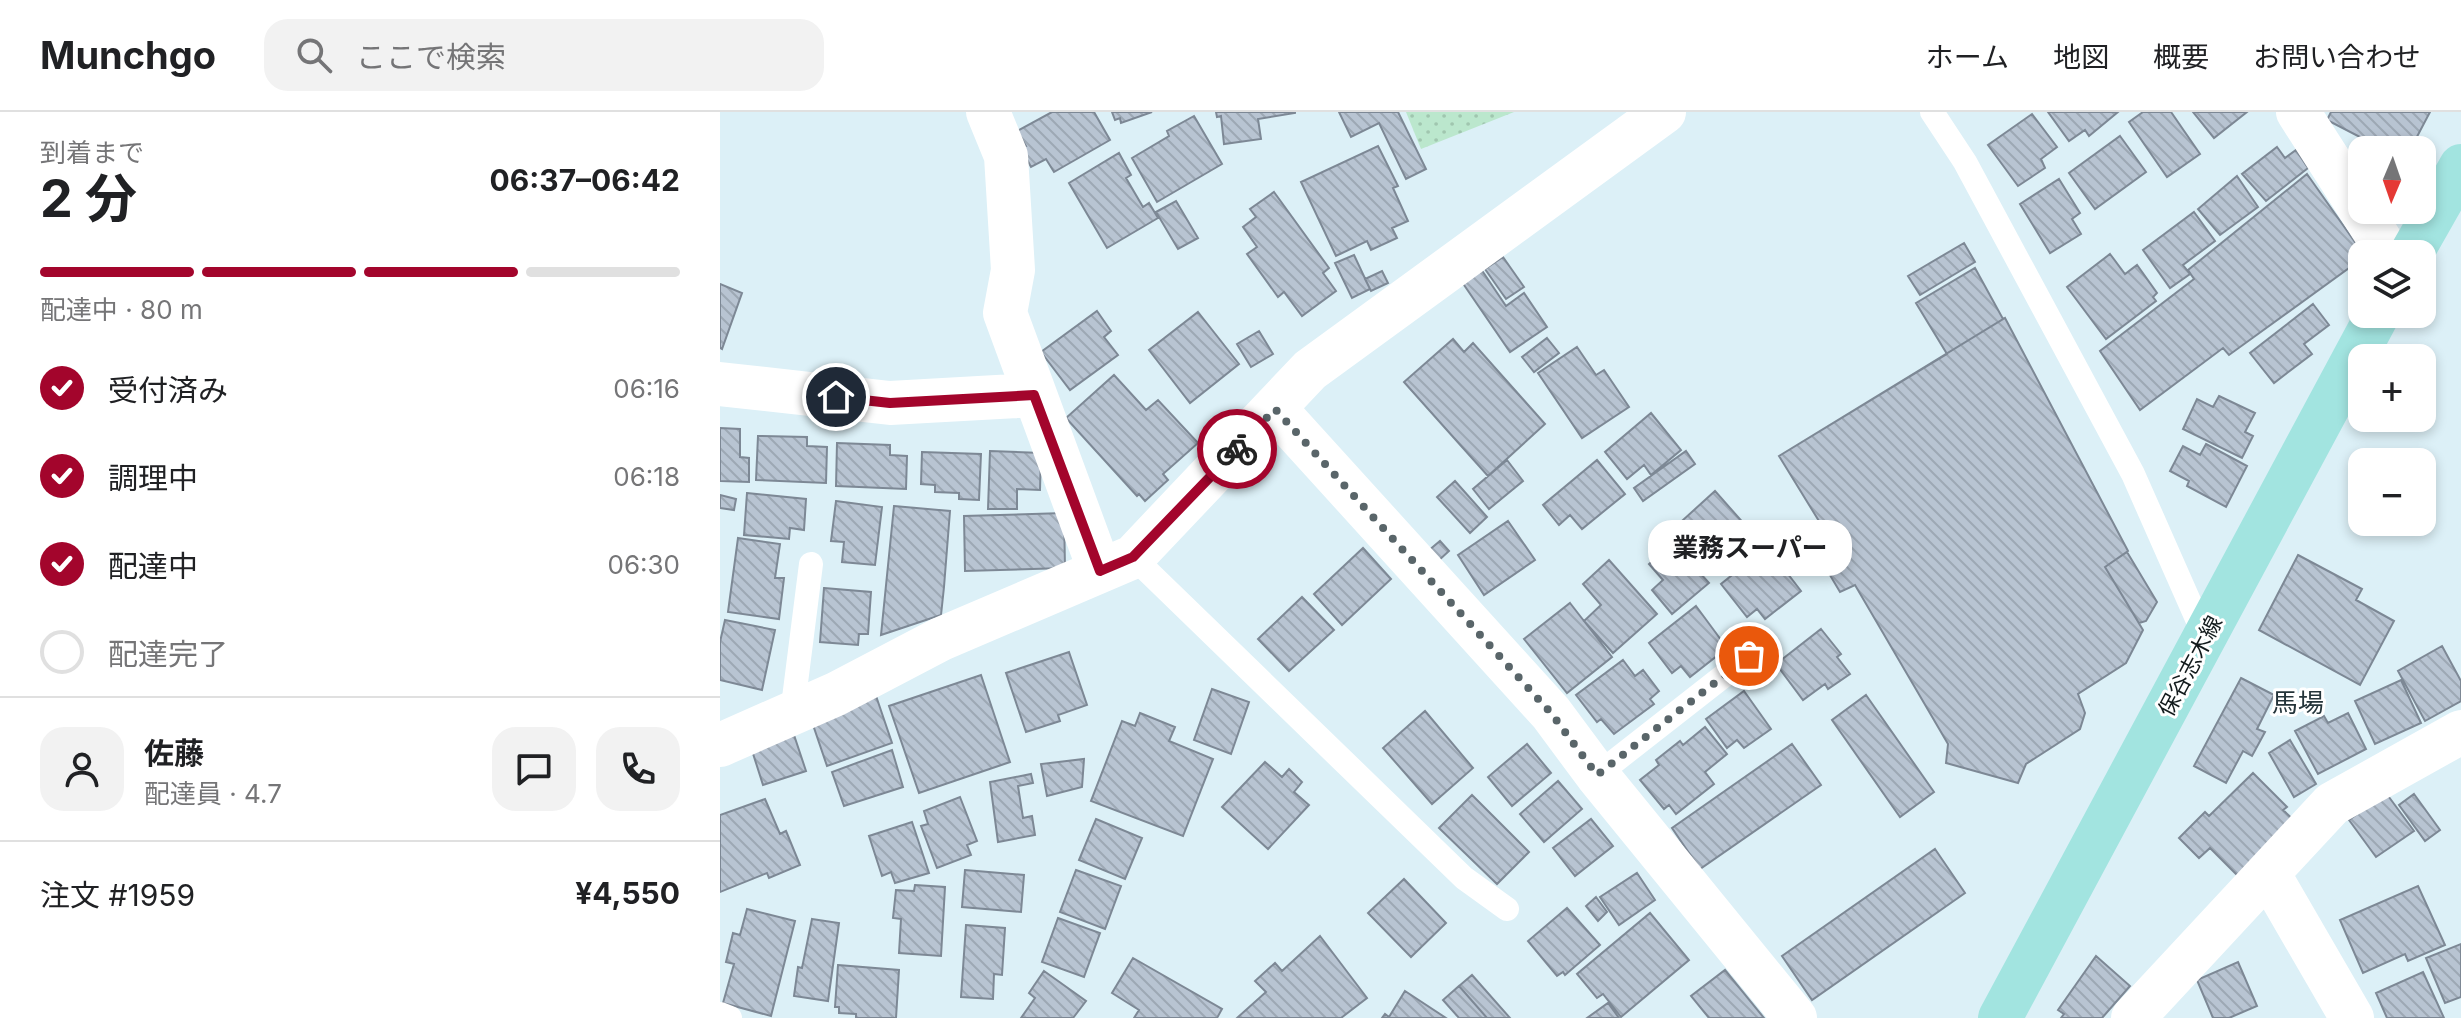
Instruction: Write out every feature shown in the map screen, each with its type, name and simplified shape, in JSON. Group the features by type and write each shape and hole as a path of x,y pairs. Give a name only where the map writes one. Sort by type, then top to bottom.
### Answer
{"main road":[{"path":"2419,240 2461,166"},
{"name":"保谷志木線","path":"2000,1018 2371,328"}],"street":[{"path":"988,112 1006,156 1013,270 1005,313 1034,395 1116,564"},
{"path":"2298,112 2380,240"},
{"path":"720,745 836,694 941,639 1116,564 1275,409 1310,370 1646,119"},
{"path":"720,384 890,403 1034,395"},
{"path":"1275,409 1551,713 1597,775 1795,1018"},
{"path":"2133,1018 2332,804 2461,732"},
{"path":"2268,873 2352,1018"}],"lane":[{"path":"1932,112 1965,162 2133,474 2205,637"},
{"path":"792,714 811,564"},
{"path":"1116,564 1464,878 1507,909"},
{"path":"1597,775 1749,656"},
{"path":"720,1014 730,1018"}],"green space":[{"path":"1406,112 1514,112 1421,149"}],"building":[{"path":"1052,112 1094,112 1110,140 1054,172 1046,159 1031,167 1021,148 1026,146 1017,131"},
{"path":"1112,112 1152,112 1121,123 1120,118 1115,120"},
{"path":"1216,112 1295,113 1258,119 1261,139 1224,144 1221,116 1217,117"},
{"path":"1339,112 1398,112 1426,169 1406,179 1379,123 1351,137"},
{"path":"2048,112 2118,112 2089,136 2085,130 2069,141"},
{"path":"2143,112 2171,112 2200,154 2167,177 2129,122"},
{"path":"2193,112 2247,112 2214,138"},
{"path":"2331,112 2430,112 2417,136 2358,136 2327,120"},
{"path":"2032,114 2057,147 2041,159 2045,168 2018,186 1988,145"},
{"path":"1194,116 1222,164 1157,202 1132,158 1169,136 1167,131"},
{"path":"2120,136 2146,172 2095,209 2069,173"},
{"path":"1378,146 1398,186 1393,188 1408,221 1392,228 1397,238 1371,250 1367,241 1336,256 1301,182"},
{"path":"2277,147 2285,158 2296,150 2308,168 2266,201 2242,174"},
{"path":"1119,153 1131,175 1126,178 1143,207 1149,203 1158,218 1107,248 1069,183"},
{"path":"2307,174 2353,240 2348,240 2348,269 2229,355 2223,348 2140,410 2100,351 2194,279 2188,270"},
{"path":"2237,176 2258,207 2220,235 2198,209"},
{"path":"2059,179 2080,213 2072,219 2081,234 2050,253 2020,204"},
{"path":"1274,192 1329,268 1323,273 1336,291 1302,316 1284,292 1278,297 1247,254 1257,247 1243,227 1256,217 1250,209"},
{"path":"1176,201 1198,238 1178,249 1156,212"},
{"path":"2194,212 2215,241 2183,265 2190,274 2170,288 2143,250"},
{"path":"1964,243 1975,262 1920,295 1908,276"},
{"path":"2110,254 2125,274 2137,265 2157,293 2153,297 2156,301 2106,339 2067,287"},
{"path":"1354,255 1370,289 1352,298 1335,263"},
{"path":"1503,257 1524,287 1506,299 1485,269"},
{"path":"1975,268 2005,318 2128,551 2105,567 2143,630 2126,663 2078,694 2085,713 2080,729 2026,764 2018,783 1946,763 1948,744 1855,585 1840,592 1821,560 1838,552 1779,456 1947,354 1916,303"},
{"path":"1481,269 1506,306 1524,293 1547,327 1510,352 1462,282"},
{"path":"1382,271 1388,283 1371,291 1365,279"},
{"path":"720,284 742,293 722,349 720,348"},
{"path":"2313,304 2329,325 2304,344 2312,354 2274,383 2250,353"},
{"path":"1097,311 1111,331 1104,337 1118,355 1070,390 1041,352"},
{"path":"1198,312 1239,364 1190,403 1149,350"},
{"path":"2005,318 2128,551 2105,567 2143,630 2126,663 2078,694 2085,713 2080,729 2026,764 2018,783 1946,763 1948,744 1855,585 1840,592 1821,560 1838,552 1779,456"},
{"path":"1259,331 1273,354 1251,367 1237,344"},
{"path":"1547,338 1559,353 1534,372 1522,357"},
{"path":"1453,339 1464,352 1473,343 1545,424 1488,476 1404,382"},
{"path":"1577,347 1596,375 1604,370 1629,407 1582,438 1538,373"},
{"path":"1114,375 1146,410 1158,400 1198,443 1163,474 1168,480 1145,501 1066,418"},
{"path":"2219,396 2255,413 2245,432 2253,436 2242,458 2183,429 2197,399 2213,407"},
{"path":"1651,413 1681,450 1651,475 1644,465 1627,479 1605,452"},
{"path":"720,428 740,429 740,457 749,458 749,482 720,481"},
{"path":"758,436 807,437 807,446 827,447 826,483 756,480"},
{"path":"837,443 890,445 890,455 907,456 906,489 836,486"},
{"path":"2206,444 2247,466 2226,507 2187,486 2189,481 2170,471 2183,446 2200,455"},
{"path":"990,451 1041,453 1040,490 1017,489 1017,509 988,509"},
{"path":"1686,451 1695,464 1643,501 1634,488"},
{"path":"922,452 981,454 979,500 959,499 959,493 935,492 935,485 921,484"},
{"path":"1507,460 1523,481 1489,509 1473,489"},
{"path":"1597,460 1625,494 1582,529 1570,515 1559,525 1543,505"},
{"path":"1455,481 1487,517 1470,533 1437,497"},
{"path":"1715,491 1761,543 1729,571 1683,520"},
{"path":"747,493 806,499 804,530 790,528 789,539 744,535"},
{"path":"720,495 736,499 734,510 720,508"},
{"path":"836,501 882,507 875,565 842,562 844,542 831,541"},
{"path":"894,506 950,511 944,587 941,615 881,635"},
{"path":"1064,513 1065,568 965,571 964,516"},
{"path":"1508,521 1535,560 1484,595 1458,555"},
{"path":"1683,534 1709,564 1699,572 1709,583 1672,614 1652,590 1663,580 1649,564"},
{"path":"738,538 780,544 775,578 784,578 779,619 728,612"},
{"path":"1440,541 1449,551 1438,561 1428,551"},
{"path":"1767,547 1801,591 1765,619 1757,609 1747,617 1721,584"},
{"path":"1363,548 1391,579 1342,625 1314,594"},
{"path":"2127,552 2157,602 2146,621 2139,623 2105,567"},
{"path":"2298,555 2362,589 2356,600 2394,621 2360,685 2259,630"},
{"path":"1609,560 1657,614 1613,653 1584,621 1601,605 1583,584"},
{"path":"824,588 871,592 868,634 859,634 858,645 820,642"},
{"path":"1302,597 1334,630 1289,671 1258,639"},
{"path":"1570,603 1612,657 1567,693 1524,639"},
{"path":"1696,606 1727,648 1690,677 1681,666 1672,673 1649,643"},
{"path":"725,620 775,630 762,690 720,680 720,642"},
{"path":"1821,629 1841,654 1837,657 1850,674 1828,689 1825,684 1803,700 1776,664"},
{"path":"2442,646 2461,681 2461,701 2425,721 2398,671"},
{"path":"1069,652 1087,705 1058,715 1060,721 1026,732 1006,673"},
{"path":"1623,660 1635,676 1643,670 1659,691 1650,699 1654,704 1614,734 1601,719 1597,722 1576,695"},
{"path":"981,675 1010,762 919,793 889,706"},
{"path":"2241,678 2274,695 2257,729 2265,732 2252,756 2243,751 2226,783 2194,766"},
{"path":"2401,680 2421,723 2375,744 2355,701"},
{"path":"1212,689 1249,702 1231,754 1194,740"},
{"path":"874,690 892,743 827,766 809,713"},
{"path":"1744,691 1771,729 1744,748 1737,740 1727,748 1706,719"},
{"path":"1866,695 1934,792 1900,817 1832,720"},
{"path":"1425,711 1473,768 1432,804 1383,748"},
{"path":"1140,713 1175,727 1169,741 1213,759 1183,836 1091,801 1122,721 1135,726"},
{"path":"2348,713 2366,749 2318,774 2295,731 2324,716 2328,723"},
{"path":"791,726 806,771 763,785 749,741"},
{"path":"1705,727 1727,754 1705,772 1714,784 1676,814 1669,805 1664,809 1640,780 1659,765 1656,760 1680,741 1683,745"},
{"path":"2290,740 2316,784 2294,797 2269,753"},
{"path":"1527,744 1551,773 1512,806 1488,777"},
{"path":"1792,744 1821,785 1700,869 1672,828"},
{"path":"892,750 903,787 844,806 832,772"},
{"path":"1084,759 1082,787 1047,796 1041,764"},
{"path":"1265,762 1282,777 1289,769 1302,782 1294,792 1309,805 1268,849 1222,807"},
{"path":"2253,773 2287,807 2283,810 2297,823 2241,879 2210,848 2199,858 2179,838 2205,812 2209,816"},
{"path":"1031,774 1033,783 1018,786 1023,818 1032,816 1035,835 998,842 990,782"},
{"path":"1558,781 1582,809 1544,842 1520,814"},
{"path":"2386,793 2414,831 2376,857 2349,820"},
{"path":"2414,794 2440,830 2425,841 2399,805"},
{"path":"1472,795 1529,852 1497,884 1439,828"},
{"path":"960,797 977,841 967,845 971,855 937,868 921,826 928,824 924,811"},
{"path":"765,799 780,834 786,831 800,865 769,878 767,873 720,892 720,815"},
{"path":"1096,819 1142,838 1125,879 1079,860"},
{"path":"1591,819 1613,846 1575,876 1553,848"},
{"path":"912,822 929,873 895,883 891,872 882,876 869,836"},
{"path":"1935,849 1965,893 1812,1000 1782,956"},
{"path":"965,870 1024,875 1021,912 962,907"},
{"path":"1076,870 1121,886 1105,929 1060,912"},
{"path":"1637,873 1655,900 1619,925 1600,897"},
{"path":"1404,879 1446,923 1411,957 1368,913"},
{"path":"915,885 945,887 941,956 899,953 901,919 893,918 896,890 914,891"},
{"path":"2418,886 2445,945 2408,961 2405,954 2363,973 2340,920"},
{"path":"1596,897 1607,912 1598,921 1586,906"},
{"path":"1567,908 1600,945 1565,975 1563,972 1557,976 1528,941"},
{"path":"747,909 795,921 771,1016 723,1003 734,964 726,962 733,933 740,935"},
{"path":"1650,913 1689,960 1621,1017 1603,994 1597,998 1577,974"},
{"path":"1058,918 1100,933 1084,977 1042,962"},
{"path":"812,919 839,923 828,1001 794,996 798,967 802,968"},
{"path":"966,925 1005,928 1002,975 994,974 993,999 961,997"},
{"path":"1320,936 1367,998 1341,1018 1237,1018 1266,992 1255,981 1275,963 1282,971"},
{"path":"2461,944 2461,997 2445,1003 2426,958"},
{"path":"2096,956 2130,986 2102,1018 2061,1018 2064,1014 2058,1010"},
{"path":"1133,958 1222,1009 1217,1018 1134,1018 1139,1010 1112,993"},
{"path":"2238,962 2257,1006 2229,1018 2213,1018 2197,980"},
{"path":"838,965 899,970 896,1018 856,1018 856,1014 839,1013 839,1007 835,1007"},
{"path":"1725,970 1764,1018 1709,1018 1691,996"},
{"path":"1044,971 1086,1001 1073,1018 1021,1018 1035,998 1029,993"},
{"path":"2423,972 2444,1018 2387,1018 2376,993"},
{"path":"1472,975 1510,1018 1487,1018 1459,986"},
{"path":"1459,986 1487,1018 1459,1018 1443,1000"},
{"path":"1405,991 1446,1018 1382,1018 1385,1014 1389,1017"},
{"path":"1608,1003 1619,1018 1587,1018"}],"way so far":[{"path":"1237,449 1275,409 1551,713 1597,775 1749,656"}],"place":[{"name":"業務スーパー","path":"1749,656"}],"district":[{"name":"馬場","path":"2298,702"}],"route":[{"path":"836,397 890,403 1034,395 1100,571 1133,557 1237,449"}]}
